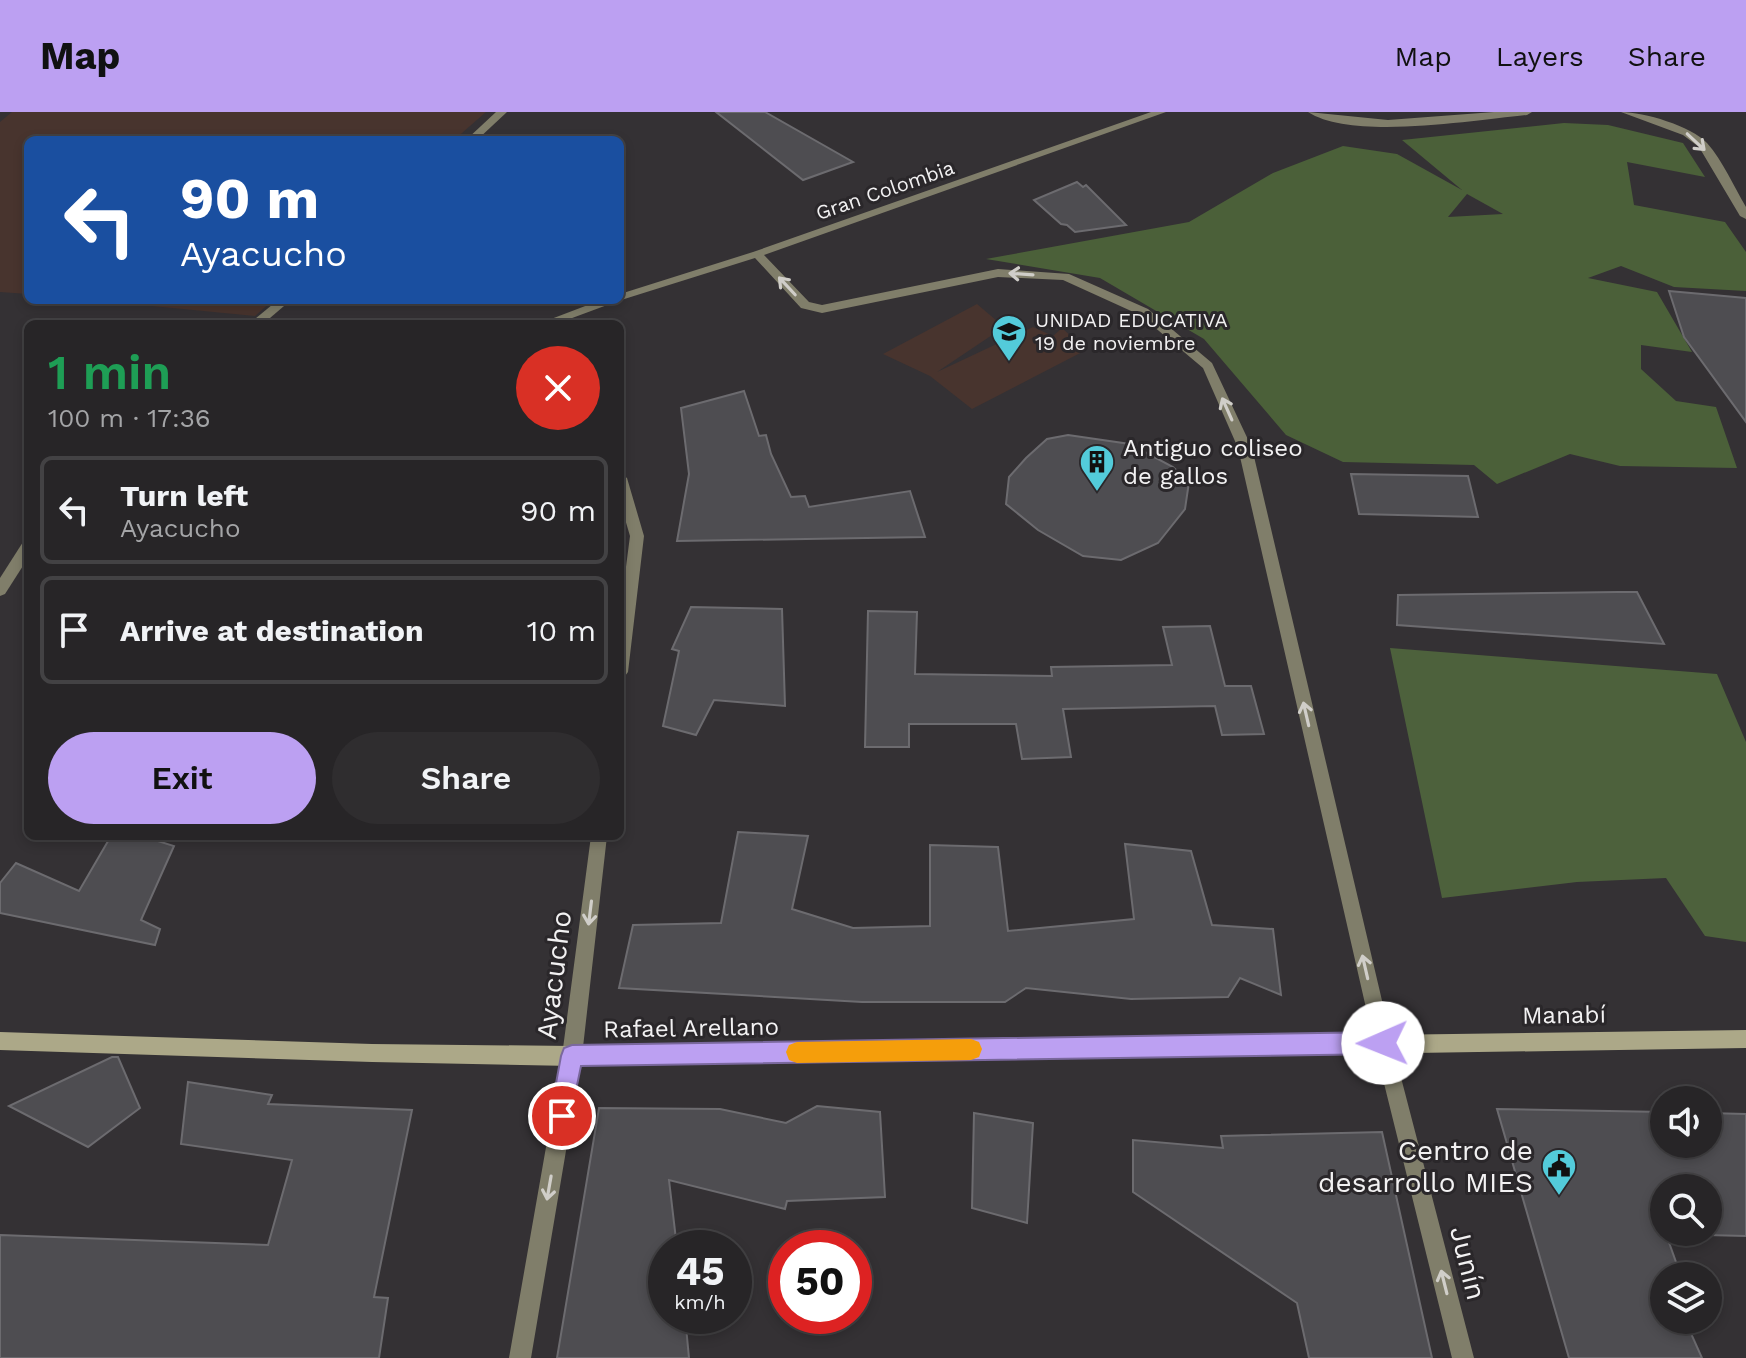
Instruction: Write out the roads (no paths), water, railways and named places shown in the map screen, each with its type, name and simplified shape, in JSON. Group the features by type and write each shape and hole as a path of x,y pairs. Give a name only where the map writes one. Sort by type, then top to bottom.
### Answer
{"main road":[{"name":"Manabí","path":"1383,1043 1746,1039"},
{"name":"Rafael Arellano","path":"0,1041 356,1053 572,1056 1383,1043"}],"street":[{"path":"475,136 502,112"},
{"name":"Gran Colombia","path":"624,297 757,254 1161,112"},
{"path":"1313,112 1332,120 1363,124 1527,112"},
{"path":"1626,112 1687,133 1703,145 1746,216"},
{"name":"Junín","path":"757,254 805,305 822,309 998,273 1065,277 1144,312 1208,366 1245,448 1383,1043 1463,1358"},
{"path":"260,320 280,304"},
{"path":"573,318 604,304"},
{"path":"624,492 637,536 624,640"},
{"path":"0,590 24,552"},
{"name":"Ayacucho","path":"520,1358 572,1056 599,840"}],"place":[{"name":"UNIDAD EDUCATIVA 19 de noviembre","path":"1009,363"},
{"name":"Antiguo coliseo de gallos","path":"1097,493"},
{"name":"Centro de desarrollo MIES","path":"1559,1197"}]}
